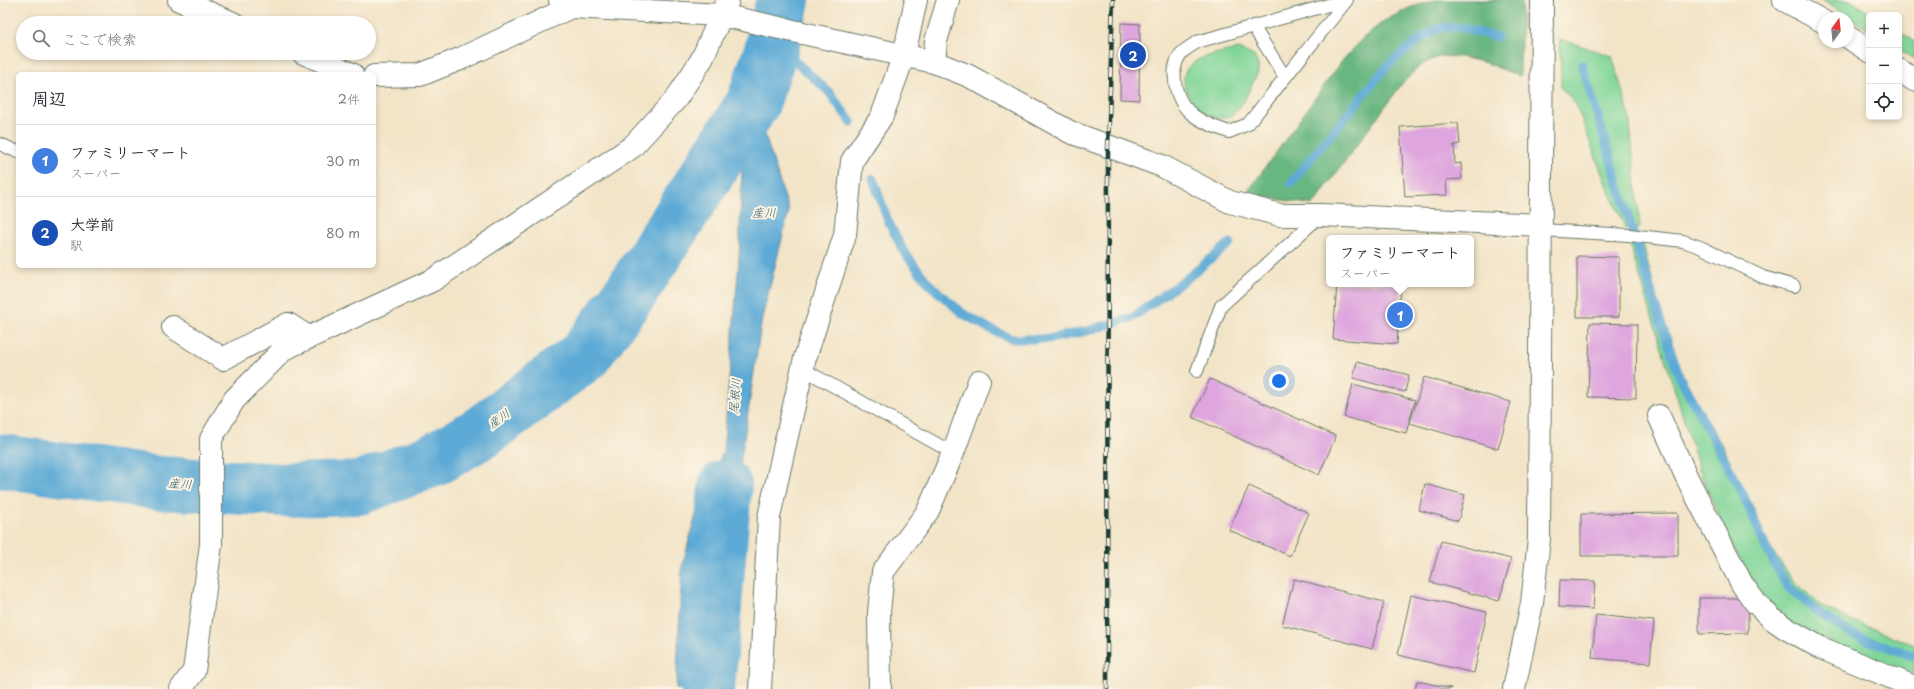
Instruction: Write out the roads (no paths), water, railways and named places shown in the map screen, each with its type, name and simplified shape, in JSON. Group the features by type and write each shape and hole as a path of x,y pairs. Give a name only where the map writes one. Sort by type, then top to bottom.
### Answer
{"street":[{"path":"179,0 217,16"},
{"path":"760,689 769,517 803,369 845,236 852,161 882,116 904,55 916,0"},
{"path":"934,62 936,41 948,0"},
{"path":"1514,689 1532,603 1539,539 1542,0"},
{"path":"1784,0 1818,19"},
{"path":"376,76 420,75 460,59 566,4 727,11 866,47 934,62 968,76 1070,132 1162,166 1230,202 1280,215 1321,215 1541,227"},
{"path":"181,689 194,671 211,544 211,439 234,400 284,349 433,280 632,147 676,99 702,59 727,11"},
{"path":"1854,41 1866,49"},
{"path":"319,60 347,72"},
{"path":"1902,72 1914,80"},
{"path":"173,327 222,359 288,324 308,338"},
{"path":"880,689 879,612 883,572 928,512 953,453 979,381"},
{"path":"1659,416 1687,478 1742,584 1755,602 1772,618 1787,629 1821,648 1914,687"}],"lane":[{"path":"1346,0 1248,124 1229,132 1207,125 1184,108 1176,93 1174,69 1180,54 1197,42 1346,0"},
{"path":"1253,26 1286,77"},
{"path":"0,144 16,151"},
{"path":"1197,372 1221,306 1321,215"},
{"path":"1541,227 1667,238 1694,245 1762,277 1794,286"},
{"path":"803,369 953,453"}],"water":[{"name":"産川","path":"775,0 797,0 772,72 765,135 789,211 762,318 741,459 732,534 703,594 705,619 702,661 696,689 676,689 682,567 698,507 723,452 739,260 743,132 745,115 763,54"}],"waterway":[{"name":"産川","path":"0,461 159,483 283,490 359,488 434,460 482,432 585,355 631,292 753,103 772,47 783,0"},
{"path":"1291,183 1388,65 1420,39 1439,28 1459,27 1497,37"},
{"path":"772,47 795,61 829,92 851,122"},
{"path":"1582,65 1659,317 1680,378 1742,492 1766,548 1787,586 1819,613 1853,635 1914,656"},
{"path":"873,179 888,221 904,252 929,284 962,313 990,329 1012,339 1049,339 1087,331 1133,317 1190,276 1230,243"},
{"name":"尾根川","path":"708,689 725,486"}],"railway":[{"path":"1107,689 1108,148 1113,0"}],"place":[{"name":"大学前","path":"1133,55"},
{"name":"ファミリーマート","path":"1400,315"}]}
